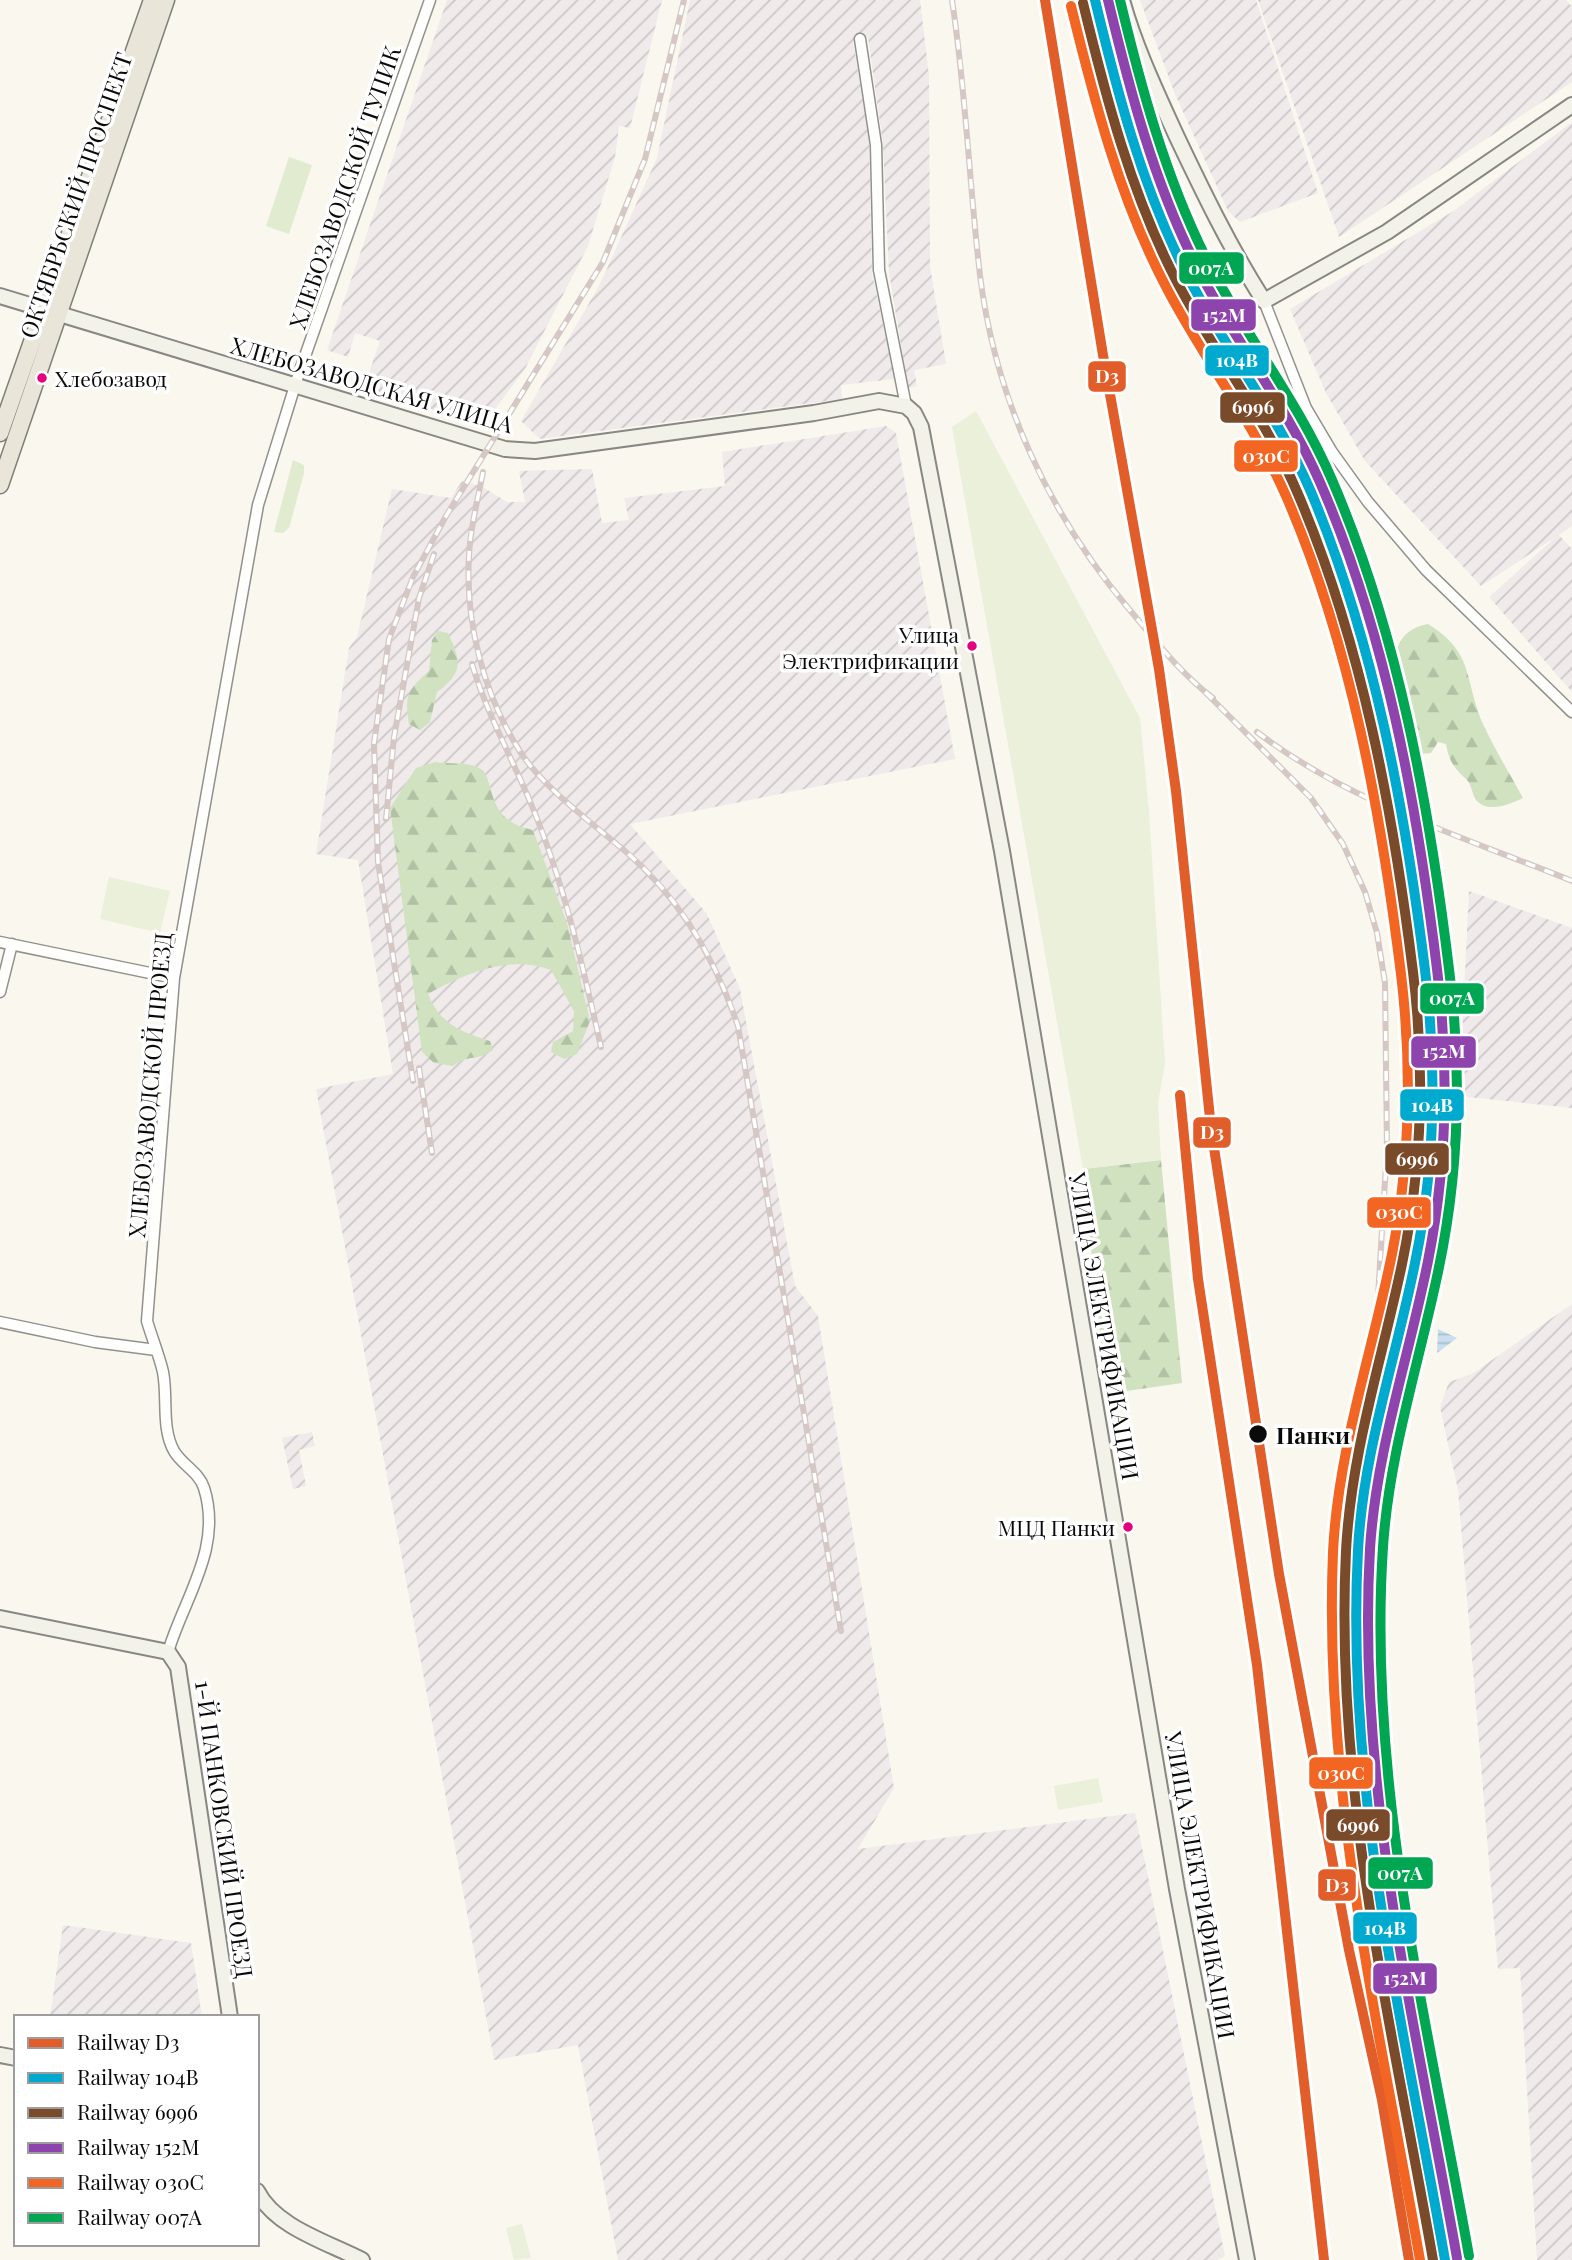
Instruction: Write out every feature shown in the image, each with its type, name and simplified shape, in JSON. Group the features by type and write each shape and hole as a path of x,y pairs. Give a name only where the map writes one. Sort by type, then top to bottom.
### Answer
{"main road":[{"name":"ОКТЯБРЬСКИЙ ПРОСПЕКТ","path":"0,485 50,313 152,0"},
{"name":"ОКТЯБРЬСКИЙ ПРОСПЕКТ","path":"0,433 50,313 166,0"},
{"path":"1122,0 1154,86 1188,159 1232,251 1264,301 1387,232 1572,105"},
{"name":"ХЛЕБОЗАВОДСКАЯ УЛИЦА","path":"0,296 489,445 535,451 814,413 879,401 906,406"},
{"name":"УЛИЦА ЭЛЕКТРИФИКАЦИИ","path":"906,406 914,413 921,427 1002,851 1175,1876 1247,2260"},
{"path":"0,1618 168,1652"},
{"name":"1-Й ПАНКОВСКИЙ ПРОЕЗД","path":"168,1652 178,1667 230,2015"},
{"path":"259,2193 273,2212 286,2221 362,2260"}],"street":[{"name":"ХЛЕБОЗАВОДСКОЙ ТУПИК","path":"295,387 430,0"},
{"path":"860,39 876,145 879,270 906,406"},
{"path":"1264,301 1306,408 1332,452 1368,502 1426,570 1572,712"},
{"name":"ХЛЕБОЗАВОДСКОЙ ПРОЕЗД","path":"168,1652 201,1571 207,1545 208,1522 204,1488 196,1473 174,1451 167,1421 163,1373 147,1321 174,978 258,505 295,387"},
{"path":"0,942 174,978"},
{"path":"0,992 12,944"},
{"path":"0,1322 95,1342 156,1350"}],"shaded area":[{"path":"447,0 662,0 630,128 619,126 615,157 588,246 526,367 483,426 364,387 380,341 355,333 348,357 327,350"},
{"path":"690,0 920,0 929,76 930,266 946,364 914,370 917,386 908,388 889,273 883,144 868,37 853,41 869,138 872,274 895,379 841,385 842,399 540,439 521,421 599,286 657,158"},
{"path":"1140,0 1256,0 1318,193 1240,222 1228,211 1175,94"},
{"path":"1258,0 1566,0 1572,7 1572,82 1339,237"},
{"path":"1572,122 1572,526 1559,535 1572,549 1572,692 1489,597 1557,536 1481,586 1365,461 1326,393 1290,309 1452,212"},
{"path":"886,426 896,433 955,759 630,824 707,914 740,989 795,1286 818,1316 894,1788 858,1849 1135,1813 1225,2256 1217,2260 618,2260 578,2045 494,2060 316,1089 393,1074 358,860 316,854 349,648 357,637 392,489 451,498 462,481 481,486 507,502 525,502 519,471 592,469 602,523 629,520 624,498 725,486 722,452"},
{"path":"1469,891 1572,928 1572,1108 1459,1096"},
{"path":"1572,1304 1572,2260 1537,2260 1520,1968 1498,1969 1458,1490 1440,1407 1449,1382 1472,1374"},
{"path":"312,1432 315,1446 299,1450 306,1486 293,1489 282,1438"},
{"path":"63,1925 191,1943 202,2015 50,2015"}],"green space":[{"path":"289,157 312,165 289,234 266,226"},
{"path":"976,411 1140,718 1149,811 1165,1064 1158,1103 1161,1160 1083,1169 952,427"},
{"path":"293,460 304,465 304,473 289,528 283,533 274,532"},
{"path":"1428,624 1454,646 1461,657 1484,726 1523,798 1493,807 1481,804 1476,800 1469,782 1453,764 1446,744 1438,742 1431,753 1420,754 1401,700 1395,660 1399,644 1410,631"},
{"path":"438,631 448,633 456,651 458,666 452,679 437,692 430,722 420,730 409,724 408,699 412,688 429,671 432,640"},
{"path":"435,762 479,768 488,779 493,798 505,817 516,825 533,830 567,923 590,1021 577,1054 564,1059 551,1052 553,1042 573,1031 574,1011 551,970 520,964 472,973 428,994 445,1020 461,1030 490,1041 493,1050 453,1066 434,1063 422,1052 390,808 416,768"},
{"path":"109,877 170,891 160,933 100,919"},
{"path":"1161,1160 1182,1383 1106,1394 1083,1169"},
{"path":"1098,1778 1103,1802 1058,1810 1054,1786"},
{"path":"522,2224 531,2258 514,2260 506,2228"}],"water":[{"path":"1438,1329 1457,1338 1437,1353"}],"railway":[{"path":"413,1081 378,862 374,743 389,639 413,577 446,516 603,262 645,159 684,0"},
{"path":"952,0 980,275 987,321 1013,410 1030,453 1051,494 1100,573 1168,656 1213,698"},
{"path":"483,472 471,535 470,607 480,658 497,708 530,766 569,805 645,869 679,909 707,953 738,1026 841,1631"},
{"path":"386,819 394,737 419,598 434,554"},
{"path":"472,664 485,701 534,811 555,869 580,957 601,1047"},
{"path":"1205,692 1311,798 1343,844 1365,892 1377,933 1385,983 1387,1148 1377,1313 1343,1575 1352,1760 1365,1845 1373,1942"},
{"path":"1257,732 1293,757 1369,799 1572,881"},
{"path":"419,1068 432,1153"}],"rail line":[{"name":"D3","path":"1045,0 1103,355 1159,669 1176,791 1211,1128 1279,1574 1349,1950 1382,2100 1409,2260"},
{"name":"104В","path":"1095,0 1142,170 1168,235 1214,323 1282,434 1311,492 1333,549 1353,607 1369,667 1408,848 1429,1007 1432,1080 1430,1154 1415,1263 1366,1477 1358,1550 1356,1640 1360,1729 1381,1907 1445,2260"},
{"name":"152М","path":"1108,0 1145,136 1168,203 1197,267 1306,452 1342,538 1381,658 1420,845 1441,1006 1444,1079 1442,1152 1428,1261 1386,1440 1373,1512 1368,1638 1372,1727 1393,1905 1457,2258"},
{"name":"007А","path":"1120,0 1155,130 1191,225 1220,284 1303,422 1332,480 1355,538 1393,658 1432,844 1456,1045 1454,1159 1438,1272 1391,1478 1383,1547 1380,1636 1392,1815 1420,1992 1469,2256"},
{"name":"6996","path":"1083,3 1121,145 1160,247 1191,307 1271,439 1298,494 1320,551 1357,669 1396,850 1417,1008 1420,1118 1409,1228 1354,1478 1346,1551 1345,1640 1357,1819 1384,1996 1433,2260"},
{"name":"030C","path":"1071,6 1109,147 1148,250 1194,337 1273,468 1309,553 1346,670 1384,852 1405,1009 1408,1079 1406,1149 1392,1254 1349,1439 1336,1514 1332,1641 1345,1819 1357,1908 1420,2260"},
{"name":"D3","path":"1180,1095 1198,1279 1257,1665 1324,2260"}],"place":[{"name":"Хлебозавод","path":"42,378"},
{"name":"Улица Электрификации","path":"972,646"},
{"name":"Панки","path":"1258,1434"},
{"name":"МЦД Панки","path":"1128,1527"}]}
